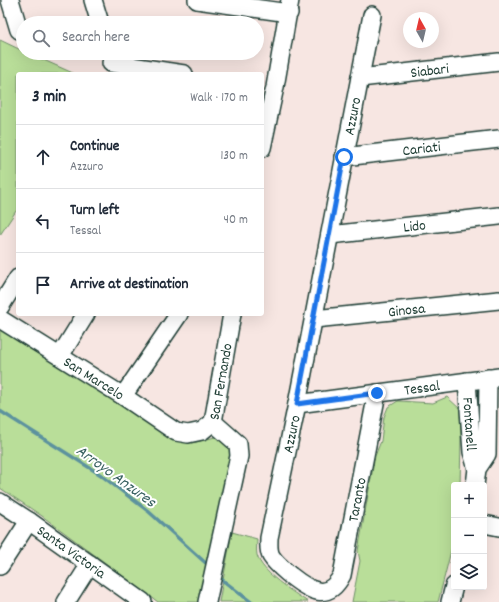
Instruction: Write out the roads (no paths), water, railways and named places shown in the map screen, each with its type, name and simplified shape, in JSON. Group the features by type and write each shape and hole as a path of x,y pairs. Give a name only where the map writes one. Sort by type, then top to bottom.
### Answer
{"street":[{"path":"10,0 16,20"},
{"path":"93,0 98,16"},
{"path":"197,0 290,6 269,86 264,130"},
{"name":"Azzuro","path":"319,594 310,592 276,562 268,547 314,319 372,15"},
{"name":"Siabari","path":"360,78 499,62"},
{"path":"111,63 171,72"},
{"name":"Cariati","path":"344,157 499,139"},
{"name":"Lido","path":"330,235 499,216"},
{"path":"0,307 16,281"},
{"name":"Ginosa","path":"314,319 499,300"},
{"path":"60,356 85,316"},
{"path":"123,396 178,316"},
{"name":"San Fernando","path":"188,434 202,431 213,422 232,316"},
{"name":"San Marcelo","path":"0,319 123,396 176,432 188,434"},
{"name":"Tessal","path":"297,404 493,378"},
{"name":"Fontanell","path":"476,477 494,435 493,378"},
{"name":"Fontanell","path":"467,381 471,433 486,454"},
{"name":"Taranto","path":"319,594 330,591 338,584 342,575 377,393"},
{"path":"208,602 239,456 238,444 213,422"},
{"path":"471,433 494,435"},
{"name":"Santa Victoria","path":"0,502 30,521 143,602"},
{"path":"0,566 30,521"},
{"path":"487,525 499,527"},
{"path":"66,602 90,564"},
{"path":"450,602 453,590"}],"waterway":[{"name":"Arroyo Anzures","path":"0,411 101,475 148,511 209,566"},
{"name":"Arroyo Anzures","path":"221,579 251,602"}]}
